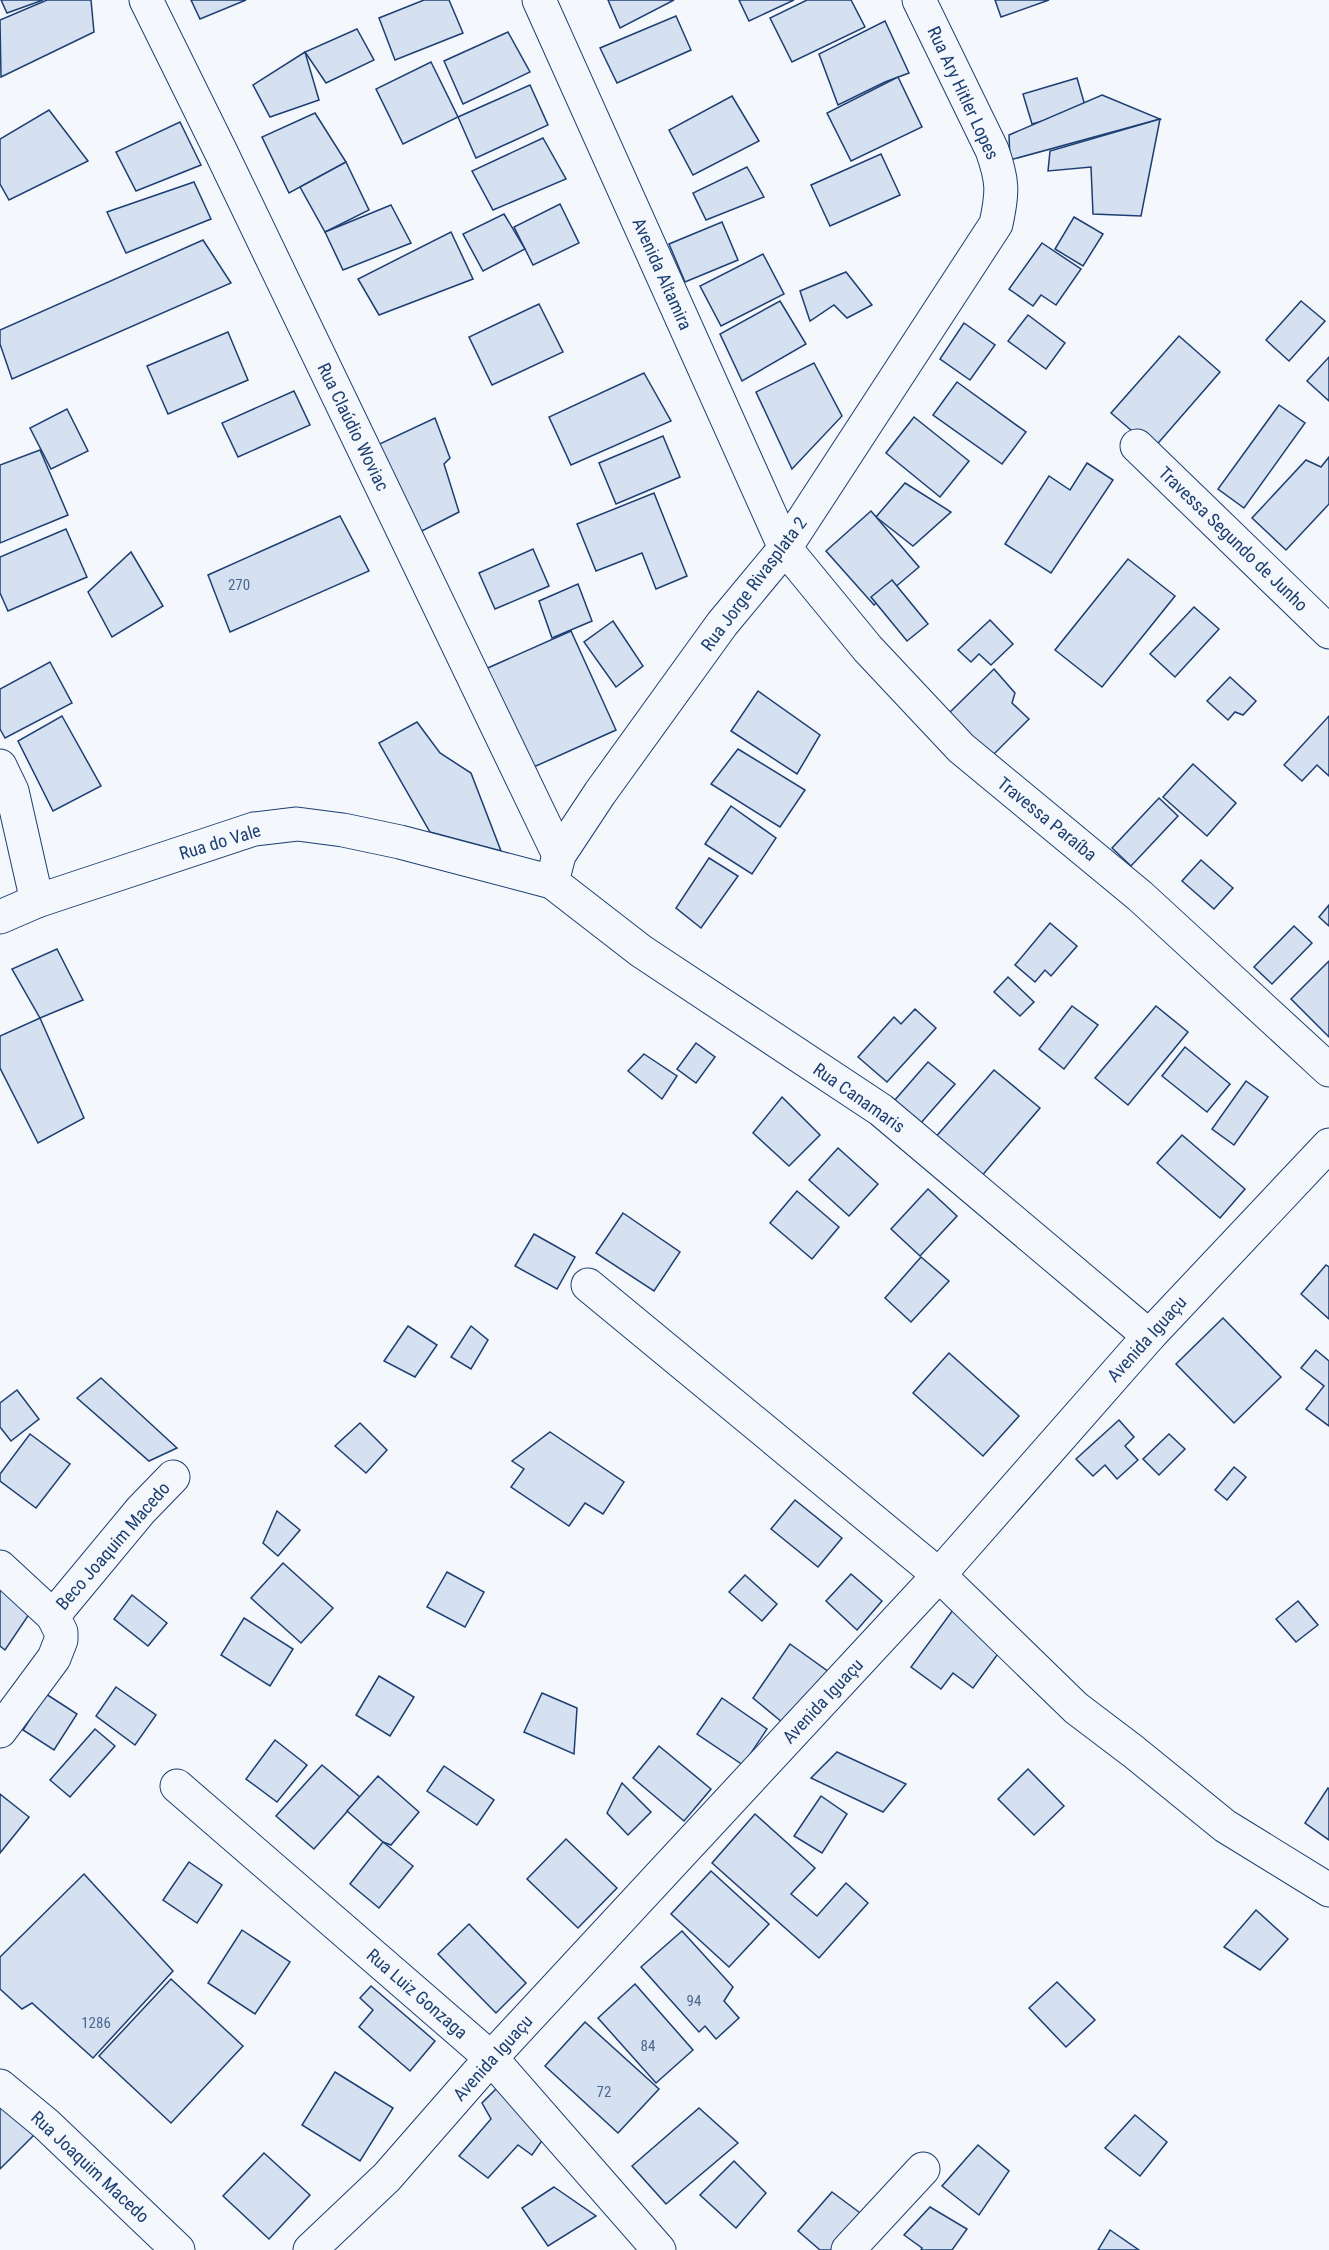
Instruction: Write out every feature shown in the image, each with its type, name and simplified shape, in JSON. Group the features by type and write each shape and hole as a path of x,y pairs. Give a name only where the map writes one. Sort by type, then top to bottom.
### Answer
{"street":[{"name":"Rua Claúdio Woviac","path":"146,0 221,152 556,869"},
{"name":"Avenida Altamira","path":"539,0 785,548"},
{"name":"Rua Ary Hitler Lopes","path":"919,0 992,150 1001,175 1002,196 996,224"},
{"name":"Rua Jorge Rivasplata 2","path":"556,869 600,793 722,624 785,548 996,224"},
{"name":"Travessa Segundo de Junho","path":"1137,446 1329,632"},
{"name":"Travessa Paraíba","path":"785,548 868,649 961,748 1140,896 1329,1070"},
{"path":"0,766 12,791 37,901"},
{"name":"Rua do Vale","path":"0,917 37,901 254,829 297,824 343,830 556,869"},
{"name":"Rua Canamaris","path":"556,869 640,951 881,1110 1149,1336"},
{"name":"Avenida Iguaçu","path":"310,2250 387,2177 491,2058 939,1575 1149,1336 1329,1145"},
{"path":"588,1285 939,1575 1076,1708 1225,1826 1329,1890"},
{"name":"Beco Joaquim Macedo","path":"0,1731 54,1658 61,1640 57,1624 141,1510 173,1476"},
{"path":"0,1567 57,1624"},
{"name":"Rua Luiz Gonzaga","path":"177,1786 491,2058 659,2250"},
{"name":"Rua Joaquim Macedo","path":"0,2086 46,2124 178,2250"},
{"path":"848,2250 923,2169"}],"building":[{"path":"1,0 43,0 7,13"},
{"path":"47,0 91,0 94,32 1,77 0,20"},
{"path":"191,0 246,0 200,19"},
{"path":"424,0 449,0 463,33 395,60 379,18"},
{"path":"608,0 674,0 620,28"},
{"path":"739,0 794,0 749,21"},
{"path":"807,0 851,0 865,27 792,62 770,18"},
{"path":"995,0 1049,0 1001,17"},
{"path":"676,16 691,50 617,83 600,48"},
{"path":"885,21 909,73 838,105 819,54"},
{"path":"357,29 374,60 326,83 305,52"},
{"path":"508,32 530,72 463,104 444,61"},
{"path":"305,52 319,100 270,117 253,85"},
{"path":"431,62 458,117 403,144 376,89"},
{"path":"898,77 922,127 851,161 827,113"},
{"path":"1077,78 1086,109 1032,124 1023,94"},
{"path":"530,85 548,125 476,158 458,117"},
{"path":"1102,95 1160,119 1010,160 1009,135"},
{"path":"732,96 759,141 693,175 669,130"},
{"path":"49,110 88,161 9,200 0,184 0,139"},
{"path":"315,113 346,162 289,193 262,137"},
{"path":"1160,119 1141,216 1093,214 1091,167 1048,171 1050,151"},
{"path":"180,122 201,165 136,191 116,152"},
{"path":"543,138 566,179 493,210 472,171"},
{"path":"881,154 900,195 830,226 811,185"},
{"path":"346,162 369,210 325,232 300,187"},
{"path":"747,167 764,197 706,220 693,193"},
{"path":"194,182 211,219 126,253 107,212"},
{"path":"560,204 579,243 533,265 514,227"},
{"path":"391,205 411,243 343,270 325,232"},
{"path":"504,214 525,249 483,271 463,234"},
{"path":"1074,217 1103,234 1083,266 1055,249"},
{"path":"722,222 738,260 685,282 669,244"},
{"path":"451,232 473,279 379,315 358,279"},
{"path":"203,240 231,283 12,379 0,344 0,330"},
{"path":"1042,243 1081,269 1056,305 1041,295 1033,306 1009,289"},
{"path":"763,254 784,294 721,326 700,286"},
{"path":"846,272 872,305 847,318 834,305 810,321 800,291"},
{"path":"780,301 806,344 742,381 720,334"},
{"path":"1301,301 1325,321 1289,361 1266,340"},
{"path":"539,304 563,352 492,385 469,337"},
{"path":"1028,315 1065,343 1046,369 1008,341"},
{"path":"964,323 995,345 970,380 940,359"},
{"path":"228,332 248,380 168,414 147,366"},
{"path":"1179,336 1220,372 1153,449 1111,413"},
{"path":"1329,357 1329,401 1307,381"},
{"path":"814,363 842,416 792,469 756,392"},
{"path":"644,373 671,421 571,465 549,417"},
{"path":"957,382 1026,432 1002,464 933,415"},
{"path":"294,391 310,425 238,457 222,423"},
{"path":"1279,405 1305,423 1244,508 1218,489"},
{"path":"67,409 88,451 51,469 30,428"},
{"path":"914,417 969,461 940,497 886,453"},
{"path":"435,418 450,458 444,464 459,512 418,533 371,448"},
{"path":"663,436 680,477 616,504 599,463"},
{"path":"40,450 68,515 0,543 0,465"},
{"path":"1329,457 1329,504 1286,550 1252,518 1306,460 1321,467"},
{"path":"1087,463 1113,480 1051,573 1005,544 1049,476 1070,490"},
{"path":"905,483 951,512 913,546 876,517"},
{"path":"654,493 687,576 656,589 642,553 596,571 577,524"},
{"path":"871,511 919,567 874,605 826,551"},
{"path":"340,516 369,571 230,632 208,575"},
{"path":"66,529 87,577 8,611 0,593 0,557"},
{"path":"533,549 549,586 495,609 479,573"},
{"path":"131,552 163,606 112,637 88,592"},
{"path":"1128,559 1175,596 1102,687 1055,650"},
{"path":"892,580 928,624 907,641 871,597"},
{"path":"578,584 592,621 552,638 539,601"},
{"path":"1194,607 1219,629 1175,677 1150,654"},
{"path":"990,620 1013,644 991,665 979,654 971,662 958,650"},
{"path":"613,621 643,666 616,687 584,642"},
{"path":"571,631 616,730 536,766 524,764 481,671"},
{"path":"50,662 72,703 5,738 0,729 0,689"},
{"path":"994,669 1015,693 1012,703 1029,719 991,757 949,713"},
{"path":"1230,677 1256,701 1243,715 1235,712 1228,720 1207,701"},
{"path":"758,691 820,735 797,774 731,731"},
{"path":"62,716 101,786 53,811 18,741"},
{"path":"1329,716 1329,776 1317,765 1302,781 1284,765"},
{"path":"417,722 440,753 471,773 501,851 430,832 379,743"},
{"path":"738,749 805,790 780,827 711,784"},
{"path":"1193,764 1236,803 1207,836 1163,797"},
{"path":"1159,798 1178,816 1131,866 1112,848"},
{"path":"731,806 776,838 752,874 705,844"},
{"path":"709,858 738,876 701,928 676,908"},
{"path":"1201,860 1233,888 1214,909 1182,881"},
{"path":"1329,905 1329,926 1319,917"},
{"path":"1050,923 1077,946 1051,976 1045,970 1035,982 1015,965"},
{"path":"1294,926 1312,943 1272,984 1254,967"},
{"path":"57,949 83,1000 40,1018 12,969"},
{"path":"1329,961 1329,1037 1291,999"},
{"path":"1008,977 1034,1002 1020,1016 994,992"},
{"path":"1072,1006 1098,1025 1064,1069 1039,1049"},
{"path":"1156,1006 1188,1032 1128,1105 1095,1078"},
{"path":"915,1009 936,1028 887,1082 858,1057 894,1017 901,1024"},
{"path":"40,1018 84,1118 38,1143 0,1068 0,1036"},
{"path":"696,1043 715,1057 696,1083 677,1069"},
{"path":"1185,1047 1230,1084 1207,1112 1162,1076"},
{"path":"644,1054 677,1076 662,1099 628,1071"},
{"path":"928,1062 955,1084 920,1124 894,1101"},
{"path":"994,1070 1040,1108 980,1178 934,1139"},
{"path":"1246,1081 1268,1097 1234,1145 1212,1129"},
{"path":"782,1097 820,1135 789,1166 753,1133"},
{"path":"1182,1135 1245,1189 1220,1218 1157,1163"},
{"path":"838,1148 878,1184 849,1216 809,1180"},
{"path":"928,1189 957,1216 920,1256 891,1229"},
{"path":"797,1191 839,1227 812,1259 770,1223"},
{"path":"623,1213 680,1252 654,1291 596,1253"},
{"path":"534,1234 575,1257 557,1289 515,1266"},
{"path":"921,1257 949,1281 911,1322 885,1298"},
{"path":"1326,1265 1329,1267 1329,1319 1301,1294"},
{"path":"1223,1318 1281,1377 1234,1423 1176,1364"},
{"path":"408,1326 437,1345 415,1377 384,1361"},
{"path":"471,1326 488,1340 471,1369 451,1357"},
{"path":"1316,1350 1329,1361 1329,1426 1306,1409 1324,1386 1301,1368"},
{"path":"949,1353 1019,1416 983,1456 913,1393"},
{"path":"101,1378 177,1448 149,1461 77,1398"},
{"path":"17,1390 39,1419 11,1441 0,1427 0,1403"},
{"path":"1119,1420 1134,1437 1125,1446 1138,1460 1117,1479 1105,1465 1093,1476 1076,1459"},
{"path":"360,1423 387,1450 366,1473 335,1446"},
{"path":"550,1432 624,1482 603,1514 585,1503 569,1526 511,1487 524,1469 512,1461"},
{"path":"30,1434 70,1464 36,1508 0,1481 0,1474"},
{"path":"1169,1434 1185,1449 1159,1475 1143,1459"},
{"path":"1234,1467 1246,1477 1227,1500 1215,1490"},
{"path":"795,1500 842,1538 818,1567 771,1529"},
{"path":"277,1511 300,1530 278,1556 263,1543"},
{"path":"283,1563 333,1608 301,1643 251,1598"},
{"path":"447,1572 484,1592 465,1627 427,1607"},
{"path":"851,1574 882,1601 857,1630 826,1601"},
{"path":"745,1575 777,1604 762,1621 729,1592"},
{"path":"0,1580 36,1604 5,1650 0,1646"},
{"path":"132,1595 167,1623 148,1646 114,1619"},
{"path":"1298,1601 1318,1625 1296,1642 1276,1619"},
{"path":"953,1610 1003,1647 973,1688 953,1673 941,1689 911,1667"},
{"path":"244,1618 293,1649 270,1686 221,1655"},
{"path":"790,1644 829,1672 788,1727 753,1698"},
{"path":"379,1676 414,1697 390,1736 356,1715"},
{"path":"116,1687 156,1715 135,1745 96,1716"},
{"path":"542,1693 577,1708 574,1754 524,1732"},
{"path":"46,1694 77,1714 54,1750 23,1730"},
{"path":"722,1698 767,1729 743,1765 697,1734"},
{"path":"95,1729 115,1746 70,1797 50,1780"},
{"path":"275,1740 307,1765 277,1802 246,1779"},
{"path":"659,1746 711,1789 684,1821 633,1778"},
{"path":"837,1752 906,1784 883,1812 811,1778"},
{"path":"322,1765 360,1797 314,1849 276,1816"},
{"path":"444,1766 494,1800 477,1825 427,1791"},
{"path":"1028,1769 1064,1806 1034,1835 998,1799"},
{"path":"378,1776 419,1812 391,1845 383,1842 347,1811"},
{"path":"622,1783 651,1812 628,1835 607,1813"},
{"path":"1329,1789 1329,1840 1305,1823"},
{"path":"0,1794 29,1817 0,1853"},
{"path":"821,1796 847,1814 822,1853 794,1836"},
{"path":"755,1814 815,1868 791,1894 817,1916 846,1883 868,1903 819,1958 712,1863"},
{"path":"566,1839 617,1888 578,1928 527,1879"},
{"path":"383,1842 413,1866 379,1908 350,1884"},
{"path":"189,1862 222,1885 197,1923 163,1900"},
{"path":"711,1871 769,1924 729,1967 671,1914"},
{"path":"84,1874 173,1971 93,2058 32,2003 22,2009 0,1989 0,1957"},
{"path":"1256,1910 1288,1939 1260,1970 1224,1947"},
{"path":"469,1924 526,1983 496,2013 438,1954"},
{"path":"242,1930 290,1962 255,2014 208,1983"},
{"path":"682,1931 733,1987 724,2001 739,2018 716,2039 705,2026 699,2032 641,1967"},
{"path":"171,1979 243,2046 171,2123 99,2056"},
{"path":"1057,1982 1095,2020 1066,2047 1029,2008"},
{"path":"635,1984 693,2050 656,2083 598,2018"},
{"path":"371,1986 435,2041 410,2071 359,2027 373,2010 360,1998"},
{"path":"585,2022 659,2089 618,2133 545,2066"},
{"path":"335,2072 393,2108 360,2161 302,2125"},
{"path":"499,2086 548,2132 532,2155 518,2145 488,2178 459,2156 491,2119 482,2103"},
{"path":"0,2093 38,2131 0,2169"},
{"path":"699,2108 738,2143 666,2204 632,2166"},
{"path":"1135,2115 1167,2142 1140,2176 1105,2148"},
{"path":"978,2145 1009,2171 979,2215 942,2186"},
{"path":"264,2153 310,2195 269,2239 223,2196"},
{"path":"734,2161 766,2193 736,2228 700,2195"},
{"path":"554,2187 596,2216 548,2246 522,2208"},
{"path":"832,2192 867,2218 839,2250 820,2250 798,2231"},
{"path":"930,2207 967,2229 952,2250 921,2250 922,2248 904,2235"},
{"path":"1110,2230 1139,2250 1098,2250"}]}
